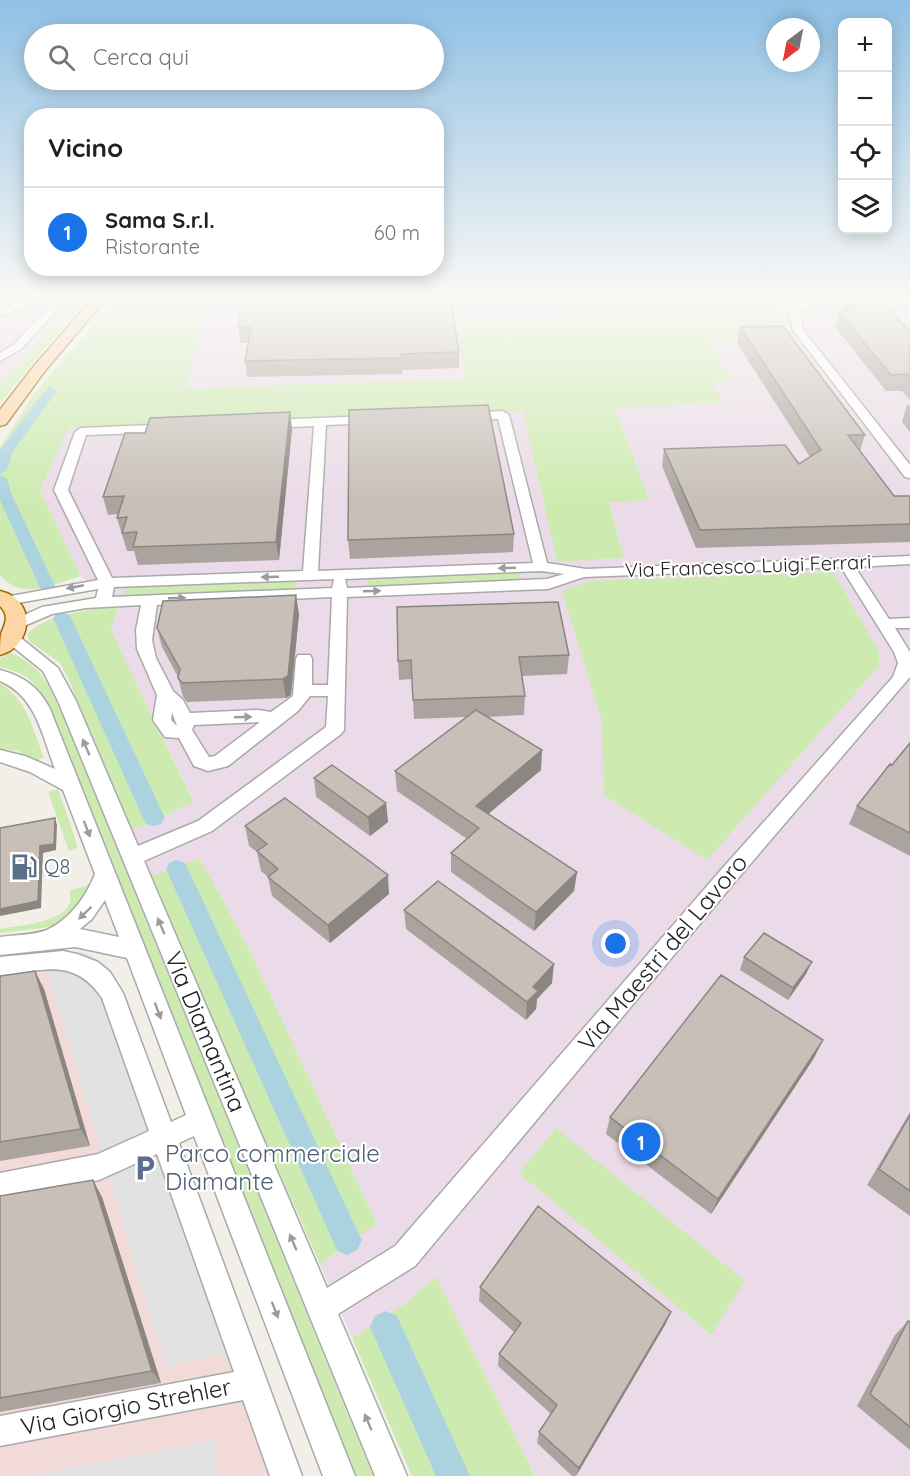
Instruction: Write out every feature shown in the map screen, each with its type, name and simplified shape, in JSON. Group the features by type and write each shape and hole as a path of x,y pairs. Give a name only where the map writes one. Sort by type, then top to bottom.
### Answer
{"main road":[{"path":"0,421 43,364"},
{"path":"2,598 17,615 9,637"}],"street":[{"path":"824,364 910,474"},
{"path":"457,417 503,415 541,567"},
{"path":"249,425 389,420"},
{"path":"310,576 320,422"},
{"path":"103,601 107,583 61,490 81,432 189,428"},
{"name":"Via Francesco Luigi Ferrari","path":"9,637 48,610 103,601 272,602 340,583 541,567 586,573 910,560"},
{"name":"Via Maestri del Lavoro","path":"320,1308 405,1256 727,877 901,679 906,663 885,624 845,562"},
{"name":"Via Francesco Luigi Ferrari","path":"2,598 107,583 310,576 340,583 548,584 586,573"},
{"path":"132,857 205,826 335,730 340,583"},
{"path":"150,600 142,635 143,650 165,695 162,715 171,733 184,725 258,716 272,720"},
{"path":"168,613 272,602 290,608"},
{"path":"885,624 910,623"},
{"name":"Via Diamantina","path":"9,637 40,659 56,677 391,1476"},
{"path":"184,725 201,761 212,764 221,761 270,727 272,720 302,700 304,659"},
{"name":"Via Diamantina","path":"0,675 21,684 38,701 339,1476"},
{"path":"302,691 336,690"},
{"path":"0,756 14,758 40,768 71,786"},
{"path":"50,939 87,912 99,895 105,875"},
{"path":"0,946 50,939 94,941 135,951"},
{"name":"Via Giorgio Strehler","path":"0,967 60,960 80,963 101,976 112,993 286,1476"},
{"path":"0,1186 99,1167 201,1121"},
{"name":"Via Giorgio Strehler","path":"0,1431 252,1383"}],"shaded area":[{"path":"0,364 20,364 0,386"},
{"path":"191,364 463,364 465,379 185,388"},
{"path":"721,364 910,364 910,1476 535,1476 436,1276 406,1303 352,1338 320,1264 377,1224 249,949 200,858 152,876 132,831 194,801 111,630 118,608 81,576 40,490 69,427 523,411 557,562 624,558 609,501 650,500 614,407 723,403 710,381 731,380"},
{"name":"Parco commerciale Diamante","path":"41,952 85,953 103,964 298,1476 0,1476 0,961"},
{"name":"Parco commerciale Diamante","path":"41,952 85,953 93,957 103,964 111,975 249,1347 166,1367"},
{"path":"216,1440 217,1476 26,1476"}],"green space":[{"path":"20,364 32,364 0,403 0,386"},
{"path":"60,364 192,364 186,388 465,379 463,364 722,364 732,380 711,381 724,403 614,407 650,500 609,502 624,558 557,562 523,411 69,427 40,490 81,576 38,589 28,589 18,588 0,575 0,447 35,393"},
{"path":"519,571 521,583 368,589 368,576"},
{"path":"833,572 879,651 879,666 707,860 604,795 602,722 562,591 589,581"},
{"path":"297,579 296,592 123,599 127,585"},
{"path":"100,608 118,608 111,630 194,802 132,831 67,676 59,662 30,642 27,634 52,619"},
{"path":"10,652 41,674 59,707 373,1476 355,1476 50,710 31,681 19,673 0,667 0,659"},
{"path":"0,684 9,690 23,706 44,757 36,761 18,751 0,749"},
{"path":"58,789 78,847 69,851 48,792"},
{"path":"200,858 249,949 377,1224 320,1264 152,876"},
{"path":"94,884 93,896 59,926 0,933 0,929 45,921 61,913 69,906 70,890"},
{"path":"556,1128 745,1281 711,1335 519,1173"},
{"path":"436,1276 535,1476 412,1476 352,1338 406,1303"}],"building":[{"path":"764,364 811,364 865,435 848,435 894,496 910,496 910,524 700,530 664,449 785,445 799,464 821,450"},
{"path":"882,364 910,364 910,377 907,374 891,375"},
{"path":"488,405 514,534 348,540 349,410"},
{"path":"290,412 276,542 133,547 137,532 122,533 127,517 117,518 124,496 103,497 125,433 145,433 150,418"},
{"path":"296,595 288,676 283,679 182,683 178,678 180,669 157,628 163,601"},
{"path":"558,602 569,655 519,657 525,696 413,700 411,660 398,661 397,607"},
{"path":"476,710 542,750 476,806 577,872 536,912 451,853 479,828 395,771"},
{"path":"910,743 910,833 857,806"},
{"path":"332,765 386,803 368,817 314,778"},
{"path":"285,798 388,875 328,925 268,877 278,869 257,851 267,844 245,826"},
{"path":"55,818 54,844 40,846 38,901 0,909 0,828"},
{"path":"438,881 554,964 533,987 538,991 527,1002 404,910"},
{"path":"764,933 812,962 793,988 744,957"},
{"path":"35,971 81,1129 0,1142 0,976"},
{"path":"721,975 823,1040 718,1199 610,1117"},
{"path":"910,1115 910,1191 879,1169"},
{"path":"93,1180 152,1371 0,1398 0,1196"},
{"path":"538,1206 671,1312 579,1468 539,1432 557,1405 499,1354 521,1323 480,1287"},
{"path":"908,1321 910,1322 910,1427 870,1394"}],"waterway":[{"path":"0,470 5,453 51,391"},
{"path":"0,479 4,493 48,588"},
{"path":"62,618 154,818"},
{"path":"177,869 347,1240"},
{"path":"386,1327 453,1476"}],"place":[{"name":"Q8","path":"24,867"},
{"name":"Sama S.r.l.","path":"641,1142"},
{"name":"Parco commerciale Diamante","path":"145,1168"}]}
